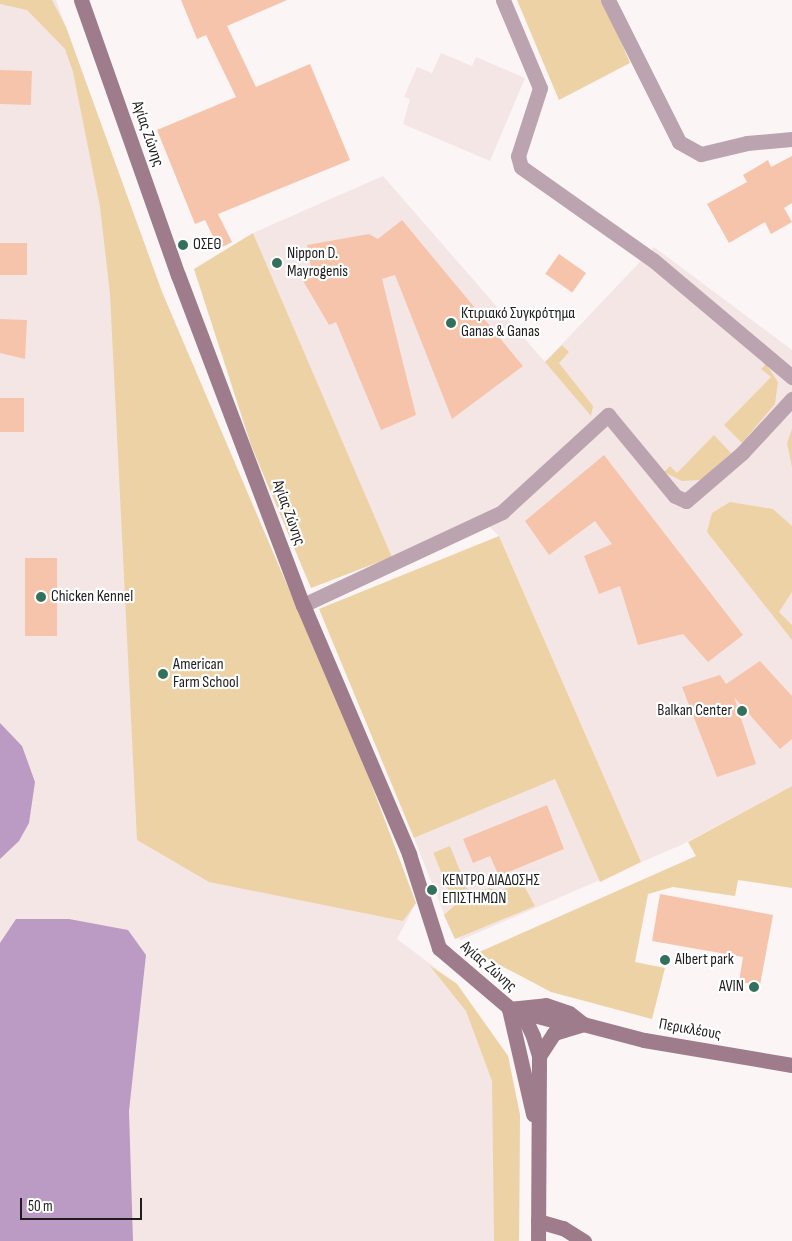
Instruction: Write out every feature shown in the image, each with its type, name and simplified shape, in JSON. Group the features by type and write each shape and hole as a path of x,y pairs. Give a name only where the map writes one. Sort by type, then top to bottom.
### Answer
{"street":[{"name":"Αγίας Ζώνης","path":"81,0 178,275 303,605 409,854 439,948 527,1023 539,1056"},
{"path":"503,0 540,88 518,156 521,167 653,260 792,377"},
{"path":"608,0 679,142 701,154 747,143 792,139"},
{"path":"303,605 502,512 608,415 675,496 686,501 729,466 792,399"},
{"path":"509,1009 536,1126"},
{"name":"Περικλέους","path":"509,1009 644,1040 792,1064"},
{"path":"538,1241 536,1126 539,1056 547,1039 577,1024"},
{"path":"538,1221 563,1228 584,1241"}],"shaded area":[{"name":"American Farm School","path":"0,0 56,0 162,292 416,903 397,939 457,984 508,1056 520,1115 519,1241 0,1241"},
{"path":"0,0 52,0 66,27 162,292 366,770 416,903 403,921 209,882 137,840 110,294 100,207 73,72 65,49 27,10 0,4"},
{"path":"517,0 603,0 630,63 559,100"},
{"path":"441,53 472,66 476,57 525,78 490,161 403,124 410,99 404,97 417,67 432,73"},
{"path":"383,176 545,362 654,247 792,350 792,786 681,845 461,940 452,934 414,838 597,761 499,536 486,523 392,557 253,233"},
{"path":"253,233 392,557 311,588 251,445 194,269"},
{"path":"562,345 569,352 559,363 593,406 591,416 545,362"},
{"path":"766,364 778,382 775,404 742,443 724,425 771,377 761,369"},
{"path":"792,429 792,467 787,443"},
{"path":"714,435 731,453 701,480 682,481 664,472 670,466 677,473"},
{"path":"730,502 773,509 792,526 792,592 779,612 792,625 792,640 707,532 712,513"},
{"path":"499,536 641,862 600,882 555,779 414,838 319,609"},
{"path":"0,723 22,746 35,782 29,823 19,841 0,859"},
{"path":"792,786 792,888 738,880 735,896 673,887 648,894 635,962 665,968 652,1019 551,992 477,953 696,856 688,842"},
{"path":"450,846 468,891 451,897 433,853"},
{"path":"522,882 535,906 455,939 444,915 456,904 489,888 499,891"},
{"path":"16,919 69,919 128,930 146,955 129,1111 133,1241 0,1241 0,943"},
{"path":"430,966 457,984 508,1056 520,1115 519,1241 494,1241 492,1081 466,1011"}],"building":[{"path":"181,0 287,0 227,26 256,87 310,64 350,160 218,214 232,242 219,249 205,220 195,224 157,130 236,97 206,35 197,39"},
{"path":"0,70 32,71 31,105 0,104"},
{"path":"792,156 792,203 784,208 792,222 771,234 765,222 729,243 707,204 747,182 743,175 768,160 771,167"},
{"name":"Κτιριακό Συγκρότημα Ganas & Ganas","path":"402,220 523,366 452,419 395,275 382,279 416,415 381,430 336,322 329,325 299,274 311,268 307,245 369,234 378,239"},
{"path":"0,243 27,243 27,275 0,275"},
{"path":"559,254 586,273 572,293 545,274"},
{"path":"0,319 27,320 25,359 0,353"},
{"path":"0,398 24,398 24,432 0,432"},
{"path":"604,455 743,635 708,662 683,634 638,645 620,586 599,594 584,556 612,544 595,521 549,555 525,521"},
{"name":"Chicken Kennel","path":"25,558 57,558 57,636 25,636"},
{"name":"Balkan Center","path":"760,661 792,696 792,739 780,749 734,697 756,764 717,777 682,687 720,675 726,684"},
{"path":"547,805 564,849 499,876 490,856 473,863 463,839"},
{"path":"660,894 773,915 760,985 739,982 743,957 652,941"}],"place":[{"name":"ΟΣΕΘ","path":"183,245"},
{"name":"Nippon D. Mayrogenis","path":"277,263"},
{"name":"Κτιριακό Συγκρότημα Ganas & Ganas","path":"451,323"},
{"name":"Chicken Kennel","path":"41,597"},
{"name":"American Farm School","path":"163,674"},
{"name":"Balkan Center","path":"742,711"},
{"name":"ΚΕΝΤΡΟ ΔΙΑΔΟΣΗΣ ΕΠΙΣΤΗΜΩΝ","path":"432,890"},
{"name":"Albert park","path":"665,960"},
{"name":"AVIN","path":"754,987"}]}
